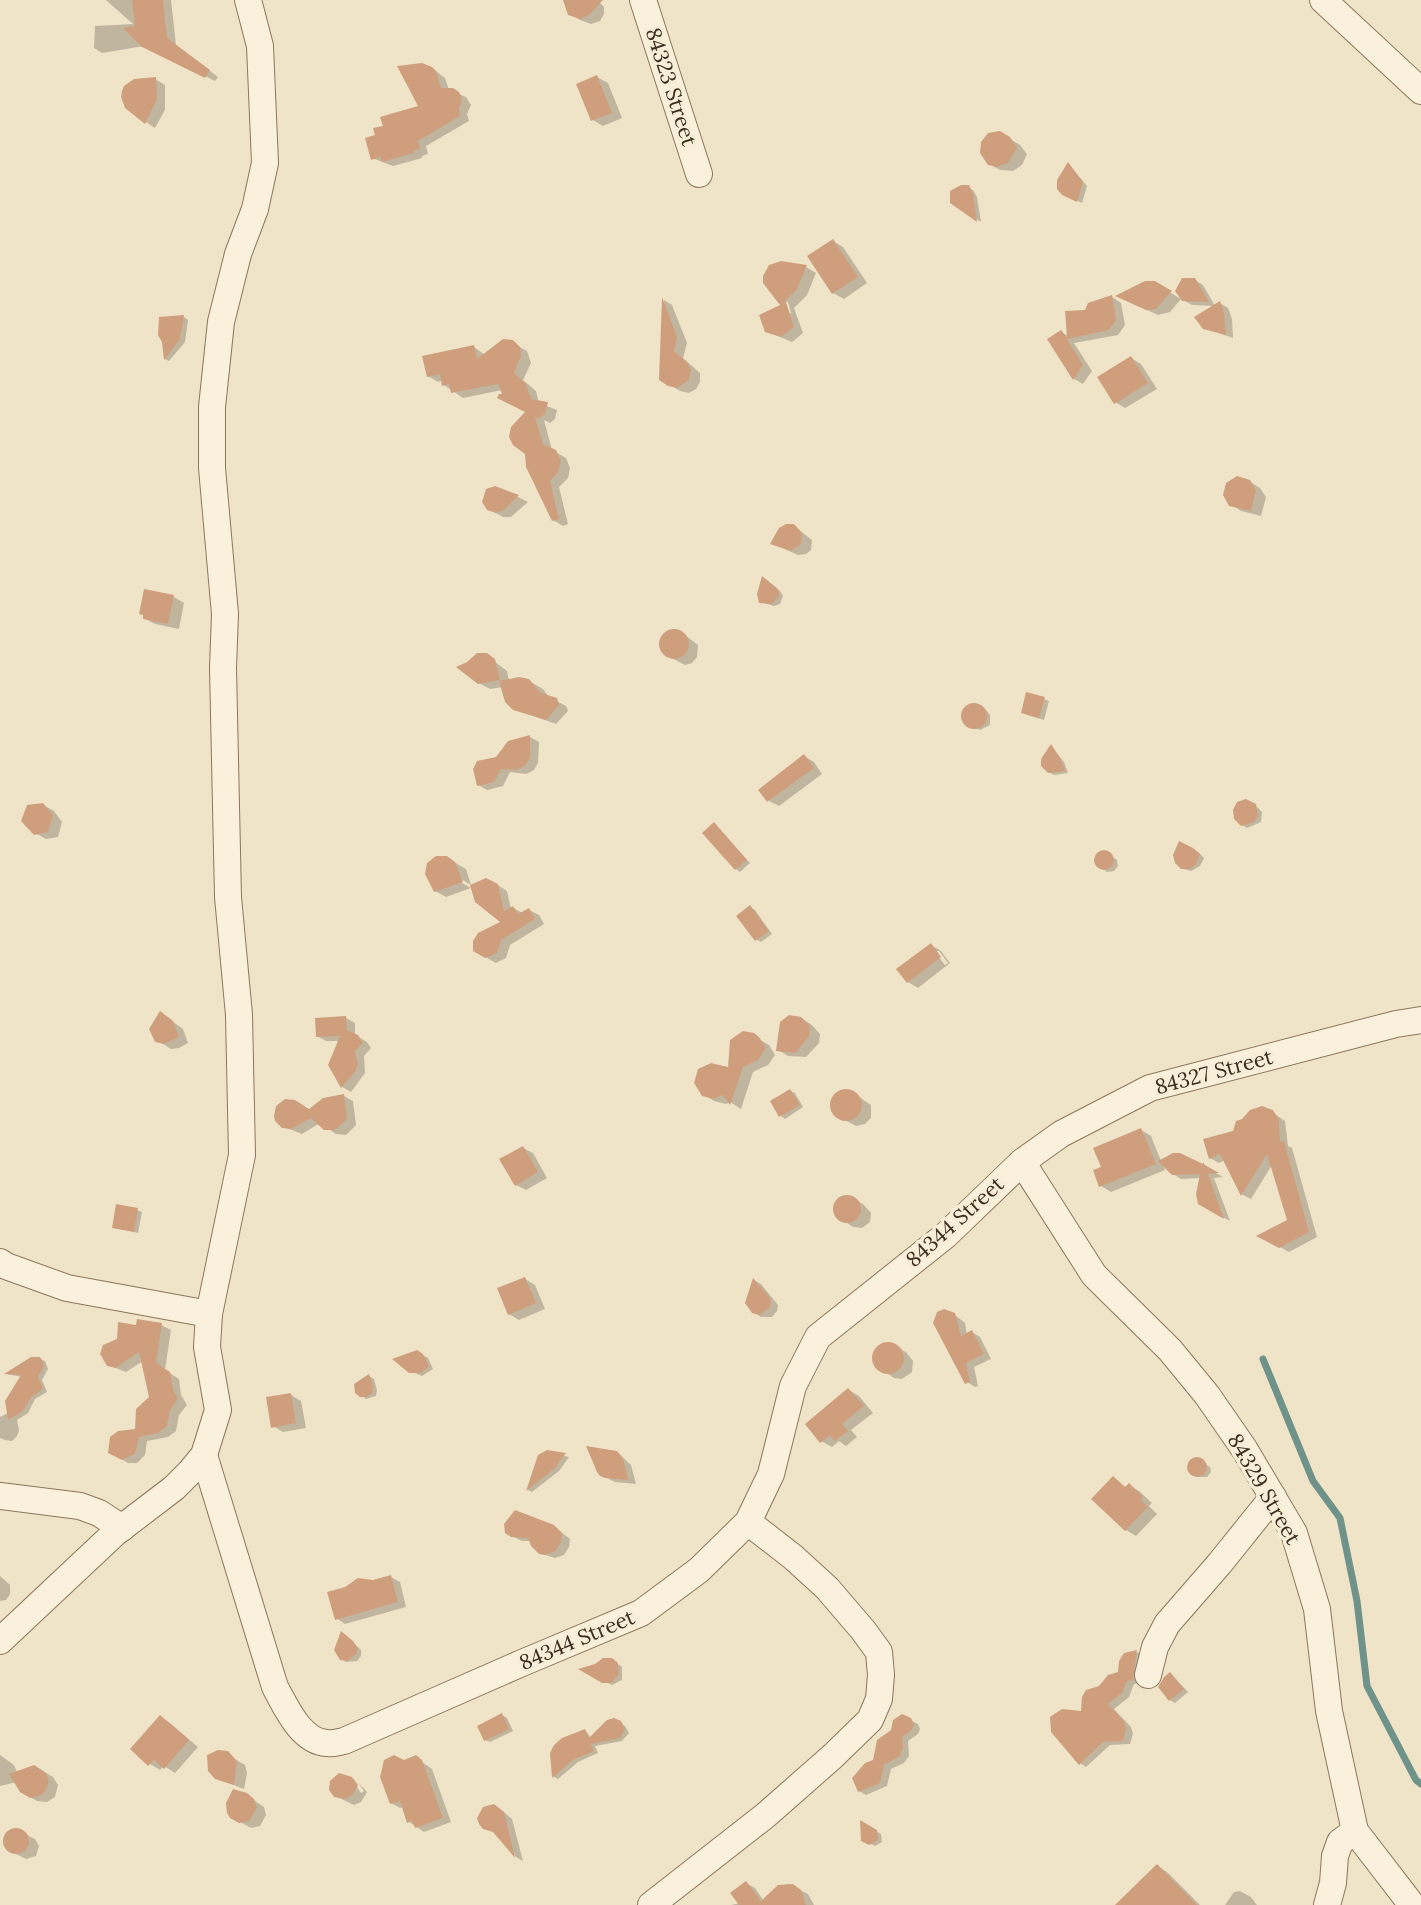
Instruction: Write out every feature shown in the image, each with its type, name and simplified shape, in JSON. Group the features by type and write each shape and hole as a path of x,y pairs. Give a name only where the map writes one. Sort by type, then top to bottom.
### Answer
{"street":[{"path":"0,1641 121,1528 174,1488 204,1455 218,1410 207,1347 209,1314 242,1155 239,1015 229,897 223,668 225,614 212,468 212,407 221,322 238,254 255,209 265,163 260,47 248,0"},
{"name":"84323 Street","path":"643,0 699,174"},
{"path":"1323,0 1421,91"},
{"name":"84327 Street","path":"1021,1162 1061,1134 1150,1088 1395,1024 1421,1020"},
{"name":"84329 Street","path":"1021,1162 1094,1275 1170,1350 1207,1395 1245,1450 1294,1533 1317,1609 1329,1711 1354,1830 1412,1905"},
{"name":"84344 Street","path":"204,1455 275,1687 292,1717 309,1737 325,1744 344,1741 641,1613 699,1570 748,1522 771,1474 793,1386 818,1337 946,1235 1021,1162"},
{"path":"0,1262 67,1288 209,1314"},
{"path":"0,1496 80,1506 99,1513 121,1528"},
{"path":"1148,1675 1155,1647 1167,1624 1273,1497"},
{"path":"651,1905 766,1815 834,1756 870,1720 879,1699 881,1675 878,1652 863,1630 827,1588 748,1522"},
{"path":"1327,1905 1340,1842 1354,1830"}],"building":[{"path":"132,0 163,0 167,38 210,70 205,78 142,47 123,28 135,26"},
{"path":"563,0 603,0 589,15 580,19 568,15"},
{"path":"422,63 436,71 441,88 453,88 459,92 462,99 460,116 418,141 420,149 413,151 414,153 382,162 381,157 371,160 365,138 375,135 373,128 383,126 380,117 418,106 397,66"},
{"path":"597,75 612,113 591,121 576,84"},
{"path":"156,77 157,99 145,124 125,108 122,91 124,86 134,79"},
{"path":"1000,131 1010,137 1017,148 1008,163 997,167 988,165 980,153 981,142 988,133"},
{"path":"1068,162 1083,182 1077,202 1062,195 1057,189 1057,180"},
{"path":"961,185 969,185 973,193 977,222 950,203 950,191"},
{"path":"833,239 858,277 832,294 807,256"},
{"path":"781,261 807,265 797,289 784,302 794,327 781,337 765,332 759,315 780,305 763,283 763,276 769,265"},
{"path":"1182,278 1195,278 1209,302 1182,301 1175,291"},
{"path":"1145,281 1155,281 1172,291 1156,309 1146,310 1115,296"},
{"path":"1112,295 1116,320 1109,330 1067,339 1083,365 1073,380 1047,339 1061,330 1067,338 1065,311 1085,310 1088,303"},
{"path":"662,297 677,337 674,351 687,362 691,370 689,380 677,388 659,380"},
{"path":"1220,301 1226,335 1203,329 1194,317"},
{"path":"184,315 180,339 164,360 162,342 158,335 159,317"},
{"path":"503,339 513,340 520,347 521,356 514,373 526,384 531,399 548,402 545,414 538,419 535,417 543,444 556,450 561,461 558,472 550,481 559,519 552,521 526,467 525,454 513,445 509,437 511,427 525,412 497,398 502,394 498,384 451,393 449,384 442,386 440,374 427,377 422,356 474,345 477,359"},
{"path":"1131,356 1148,383 1114,404 1097,377"},
{"path":"1237,476 1250,480 1256,490 1251,511 1229,506 1223,495 1226,483"},
{"path":"495,486 519,495 504,510 496,513 487,510 482,502 486,489"},
{"path":"794,524 802,533 801,544 791,551 770,544 779,528"},
{"path":"762,576 778,589 779,596 772,604 759,603 757,594"},
{"path":"144,589 174,595 168,624 143,619 143,615 139,614"},
{"path":"674,629 685,633 689,644 685,655 674,659 663,655 659,644 663,633"},
{"path":"477,653 487,653 495,659 500,680 478,684 456,667"},
{"path":"519,677 529,679 541,693 557,698 559,705 546,720 513,710 505,702 499,681"},
{"path":"1026,692 1045,697 1039,718 1021,713"},
{"path":"974,703 983,707 987,716 983,725 974,729 965,725 961,716 965,707"},
{"path":"530,735 530,758 525,766 516,770 501,769 494,782 477,786 473,769 477,761 496,757 508,741"},
{"path":"1051,744 1065,771 1048,773 1041,766 1041,759"},
{"path":"804,754 814,768 767,802 758,790"},
{"path":"1246,799 1256,804 1258,816 1254,822 1241,826 1234,819 1233,810 1237,802"},
{"path":"43,803 53,815 48,832 34,835 21,821 27,805"},
{"path":"714,822 747,860 735,870 702,833"},
{"path":"1179,841 1200,854 1196,864 1190,869 1181,869 1175,863 1173,855"},
{"path":"1104,850 1111,853 1114,860 1111,867 1104,870 1097,867 1094,860 1097,853"},
{"path":"436,856 447,856 455,862 463,882 434,892 425,874 427,863"},
{"path":"486,878 498,884 504,911 513,906 518,914 529,908 535,919 501,940 497,953 485,958 473,951 473,941 478,933 500,922 475,902 470,885"},
{"path":"750,905 769,931 755,941 736,916"},
{"path":"931,943 941,957 907,983 896,969"},
{"path":"160,1011 173,1021 179,1037 164,1044 155,1042 149,1029"},
{"path":"789,1015 801,1017 810,1026 809,1037 795,1053 776,1051 780,1022"},
{"path":"346,1016 347,1030 358,1035 363,1043 355,1051 358,1064 355,1072 341,1088 328,1065 340,1036 316,1037 315,1018"},
{"path":"743,1031 754,1033 766,1048 758,1060 743,1067 730,1105 723,1095 714,1099 702,1096 694,1083 698,1069 711,1063 728,1067 730,1040"},
{"path":"790,1089 800,1105 779,1117 770,1101"},
{"path":"846,1089 858,1093 862,1105 858,1117 846,1121 834,1117 830,1105 834,1093"},
{"path":"344,1094 347,1119 335,1130 324,1130 311,1118 291,1129 282,1128 275,1121 276,1106 285,1099 295,1100 309,1109 323,1098"},
{"path":"1262,1106 1273,1110 1279,1120 1280,1142 1284,1141 1309,1232 1279,1248 1256,1236 1287,1220 1267,1154 1241,1196 1220,1154 1209,1159 1203,1139 1233,1131 1236,1121 1242,1119 1250,1110"},
{"path":"1141,1128 1156,1164 1099,1187 1093,1170 1101,1167 1093,1148"},
{"path":"523,1146 538,1172 515,1186 499,1159"},
{"path":"1173,1153 1203,1162 1219,1173 1208,1174 1224,1219 1198,1204 1196,1194 1200,1174 1172,1175 1158,1161"},
{"path":"847,1195 857,1199 861,1209 857,1219 847,1223 837,1219 833,1209 837,1199"},
{"path":"116,1204 138,1208 134,1232 112,1228"},
{"path":"525,1277 536,1303 508,1315 497,1288"},
{"path":"753,1278 771,1299 770,1307 760,1315 752,1313 745,1303"},
{"path":"944,1309 955,1313 961,1336 972,1330 984,1354 966,1363 970,1382 965,1384 933,1323 937,1312"},
{"path":"137,1319 162,1323 156,1363 170,1372 178,1399 170,1410 167,1426 158,1433 139,1437 135,1454 122,1460 108,1453 110,1437 118,1431 135,1429 136,1409 149,1397 139,1352 116,1368 107,1366 100,1354 103,1345 117,1339 118,1322 136,1325"},
{"path":"888,1342 899,1347 904,1358 899,1369 888,1374 877,1369 872,1358 877,1347"},
{"path":"417,1350 423,1354 429,1366 421,1373 409,1373 392,1359"},
{"path":"31,1357 40,1357 43,1362 44,1366 38,1377 43,1389 31,1397 23,1411 8,1420 5,1401 21,1375 4,1374"},
{"path":"369,1374 372,1393 360,1397 355,1393 354,1384"},
{"path":"848,1388 864,1406 842,1424 848,1431 835,1441 830,1435 820,1443 805,1424"},
{"path":"291,1393 296,1423 271,1428 266,1397"},
{"path":"586,1446 617,1451 623,1458 628,1480 600,1476"},
{"path":"547,1450 566,1453 554,1469 526,1491 538,1455"},
{"path":"1197,1457 1204,1460 1207,1467 1204,1474 1197,1477 1190,1474 1187,1467 1190,1460"},
{"path":"1113,1476 1125,1487 1129,1483 1143,1497 1140,1500 1148,1507 1125,1531 1091,1499"},
{"path":"515,1510 554,1525 562,1533 561,1542 555,1551 539,1554 528,1538 511,1537 505,1533 504,1524"},
{"path":"391,1575 398,1602 335,1620 327,1592 345,1587 358,1578 373,1580"},
{"path":"341,1631 357,1647 357,1653 348,1661 340,1660 334,1650"},
{"path":"1137,1650 1133,1680 1127,1681 1122,1693 1108,1704 1124,1721 1126,1729 1123,1741 1103,1742 1079,1765 1051,1732 1050,1717 1062,1709 1081,1711 1082,1697 1086,1690 1099,1686 1108,1675 1118,1672 1119,1661 1124,1653"},
{"path":"603,1658 612,1658 618,1663 619,1674 611,1683 602,1683 578,1669 595,1664"},
{"path":"1170,1672 1184,1689 1169,1701 1158,1687"},
{"path":"502,1713 509,1729 484,1741 477,1726"},
{"path":"902,1714 911,1718 914,1724 912,1730 902,1737 900,1756 884,1765 880,1783 858,1792 852,1778 865,1763 873,1760 877,1740 891,1730 893,1720"},
{"path":"160,1715 189,1740 164,1769 154,1760 148,1766 130,1749"},
{"path":"614,1718 621,1721 625,1729 620,1738 591,1744 594,1751 573,1760 552,1778 550,1753 554,1745 562,1738 585,1729 589,1738 607,1720"},
{"path":"218,1750 228,1751 237,1761 234,1785 215,1779 208,1771 207,1755"},
{"path":"394,1755 404,1760 416,1755 422,1760 443,1818 415,1828 412,1821 407,1823 400,1801 390,1804 380,1777 384,1760"},
{"path":"34,1765 46,1773 49,1782 45,1792 30,1798 20,1792 9,1774"},
{"path":"339,1773 352,1777 358,1785 346,1799 334,1797 329,1790 330,1781"},
{"path":"233,1789 247,1793 254,1799 257,1808 249,1821 239,1823 227,1813 226,1803"},
{"path":"494,1804 504,1812 515,1858 493,1832 483,1829 479,1824 477,1818 483,1807"},
{"path":"860,1820 877,1830 878,1840 869,1845 861,1841"},
{"path":"16,1828 25,1832 29,1841 25,1850 16,1854 7,1850 3,1841 7,1832"},
{"path":"1157,1864 1197,1905 1115,1905"},
{"path":"746,1881 761,1901 778,1885 793,1884 801,1890 806,1905 739,1905 730,1893"}],"waterway":[{"path":"1263,1359 1313,1481 1340,1518 1357,1601 1367,1686 1416,1780 1421,1784"}]}
